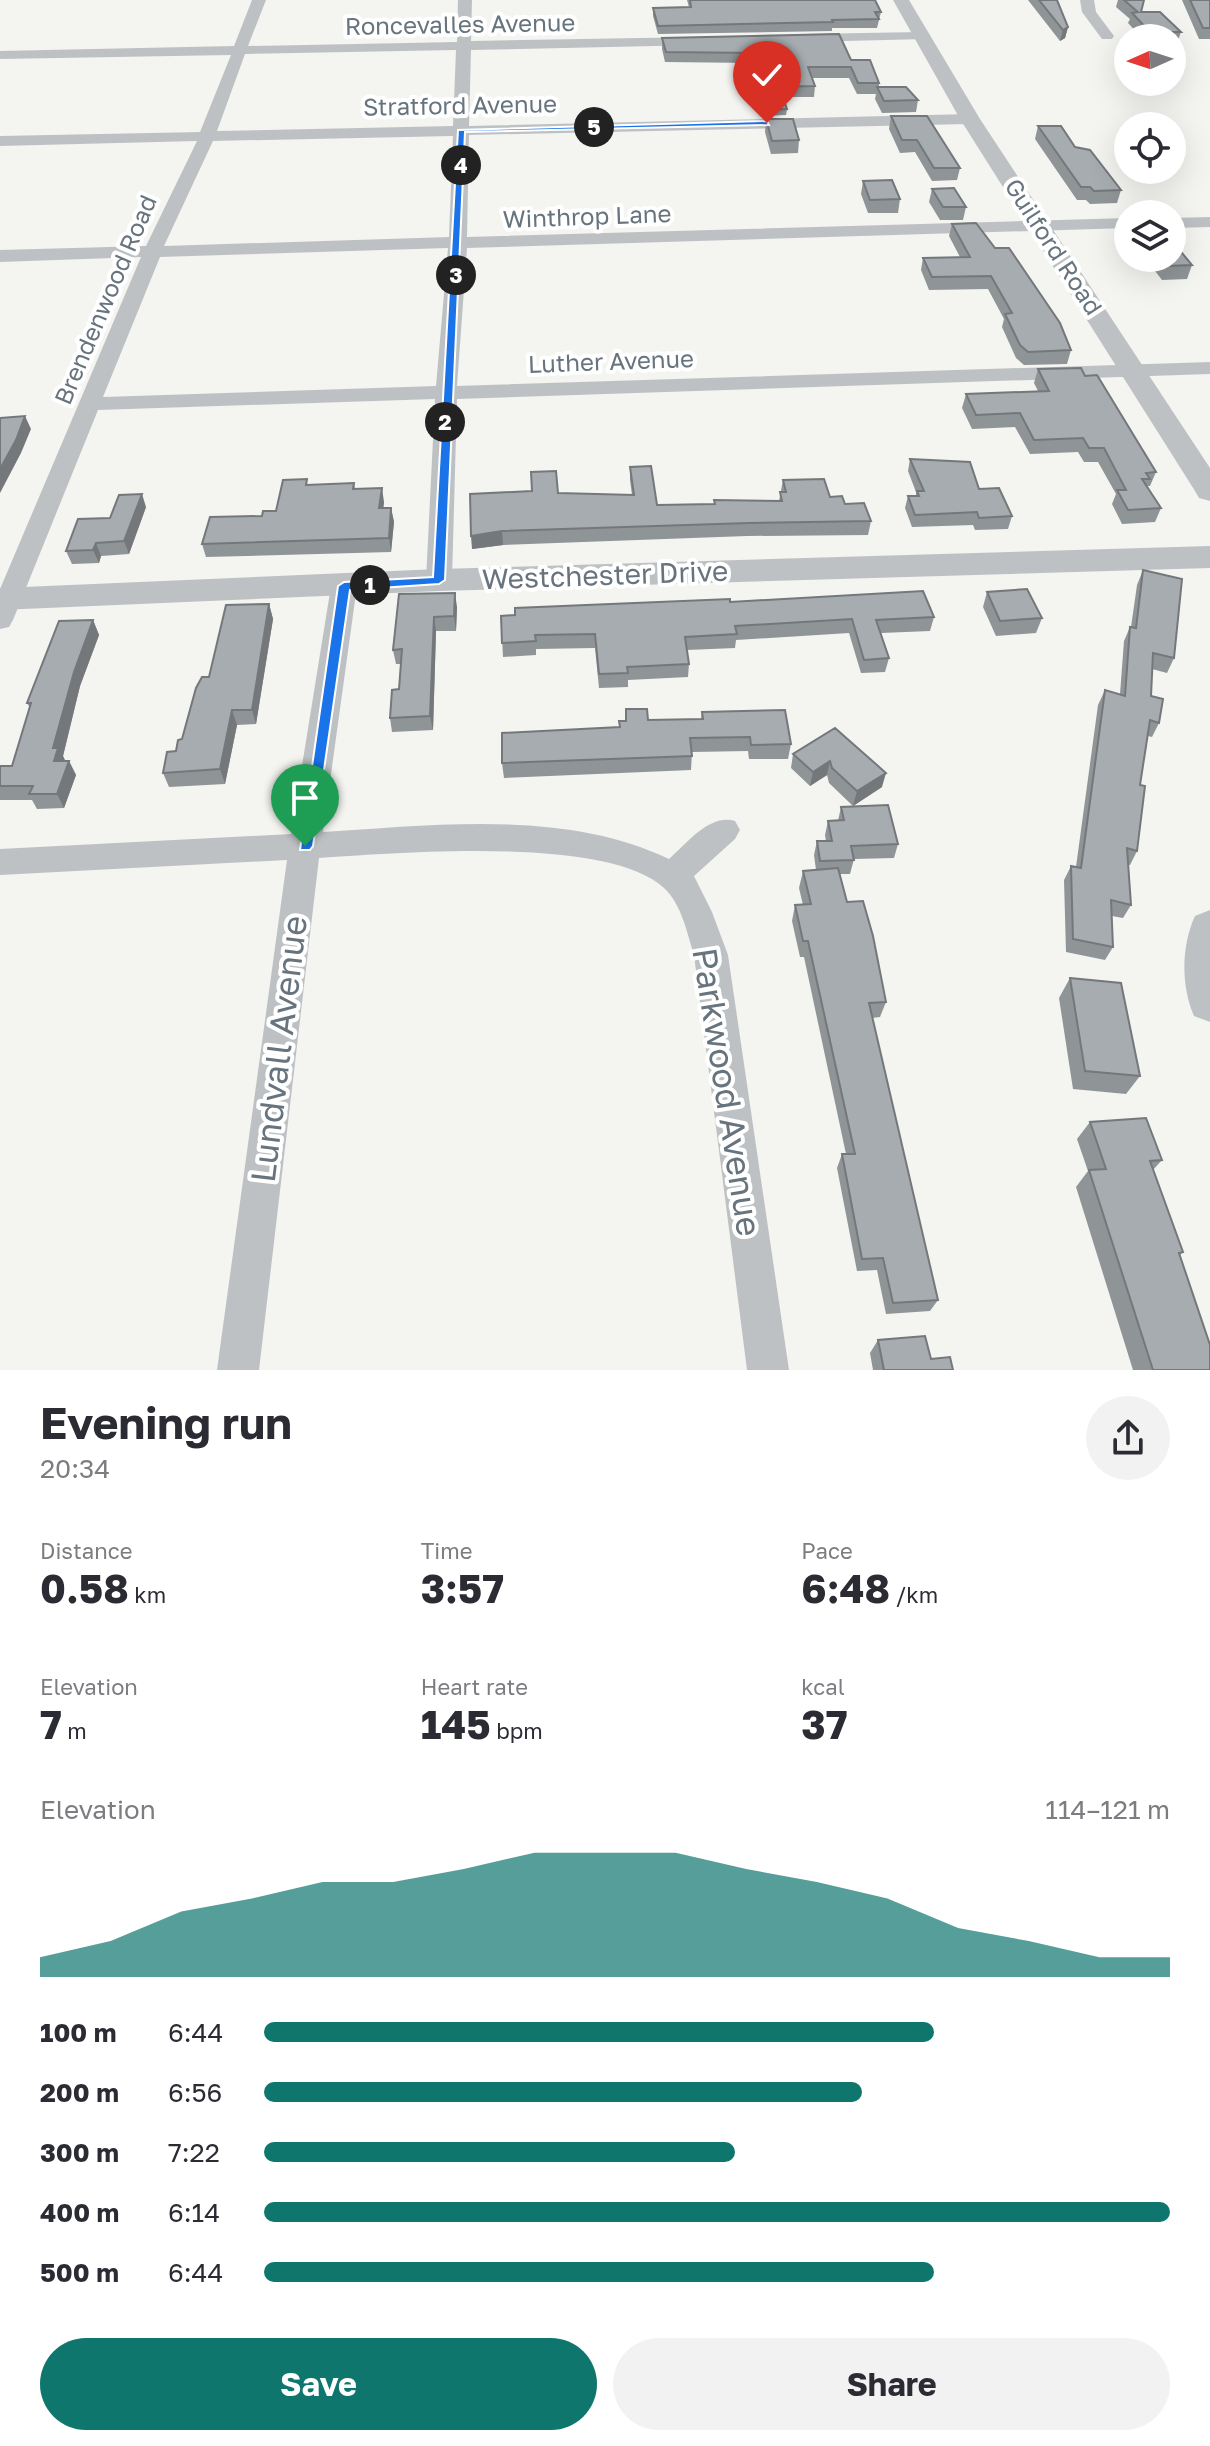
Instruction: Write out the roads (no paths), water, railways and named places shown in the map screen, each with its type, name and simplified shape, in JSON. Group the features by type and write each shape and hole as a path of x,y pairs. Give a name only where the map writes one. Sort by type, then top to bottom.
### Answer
{"street":[{"name":"Brendenwood Road","path":"3,606 152,251 206,137 259,0"},
{"path":"439,580 446,393 458,245 465,0"},
{"name":"Guilford Road","path":"901,0 970,119 1210,491"},
{"path":"1087,0 1089,12 1107,36"},
{"path":"794,39 921,36"},
{"name":"Roncevalles Avenue","path":"0,55 715,41"},
{"name":"Stratford Avenue","path":"0,141 970,119"},
{"path":"1186,223 1210,222"},
{"name":"Winthrop Lane","path":"0,256 458,245 1114,223"},
{"name":"Luther Avenue","path":"90,404 1210,368"},
{"name":"Westchester Drive","path":"3,606 439,580 1210,557"},
{"name":"Lundvall Avenue","path":"238,1370 305,846 344,586"},
{"path":"0,862 498,839 595,846 629,855 673,875 724,830"},
{"name":"Parkwood Avenue","path":"673,875 696,912 711,955 768,1370"},
{"path":"1210,929 1206,977 1210,1002"}]}
